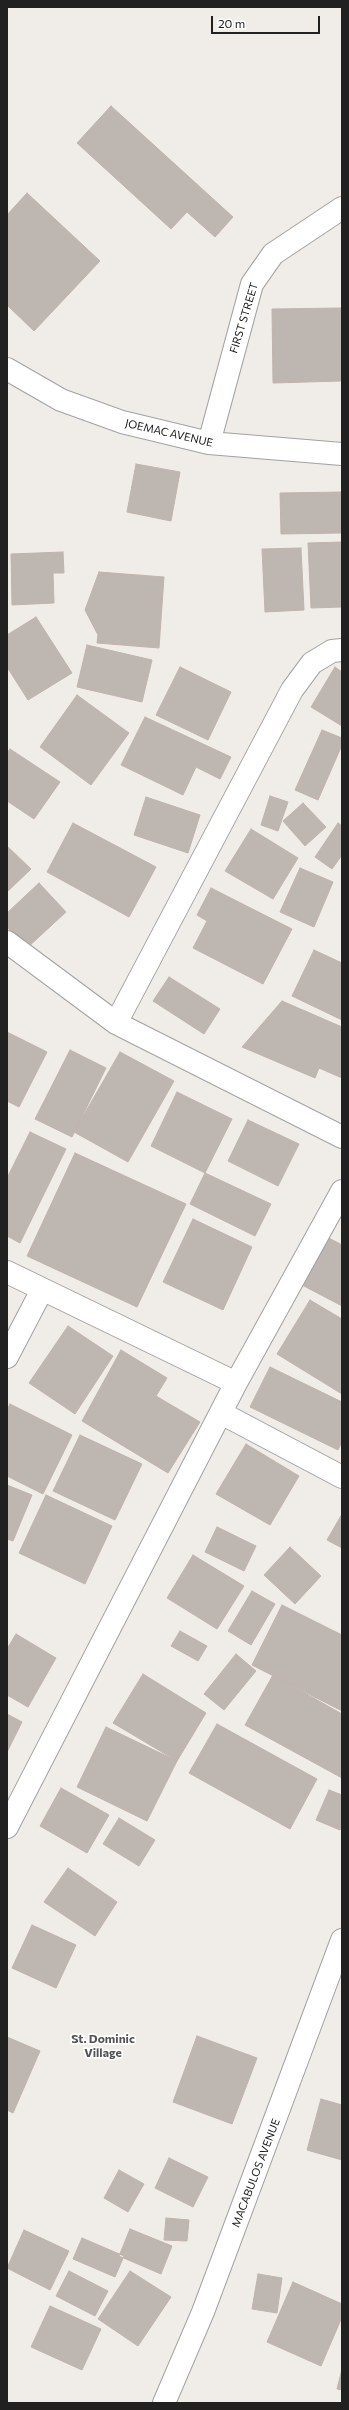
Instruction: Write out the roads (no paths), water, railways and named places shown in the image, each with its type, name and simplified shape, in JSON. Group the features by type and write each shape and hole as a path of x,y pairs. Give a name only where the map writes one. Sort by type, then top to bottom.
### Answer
{"street":[{"name":"FIRST STREET","path":"209,443 252,284 273,254 342,208"},
{"name":"JOEMAC AVENUE","path":"7,369 61,400 122,422 209,443 342,454"},
{"path":"116,1023 292,690 312,663 332,651 342,650"},
{"path":"7,942 116,1023 342,1137"},
{"path":"7,1827 236,1383 342,1191"},
{"path":"7,1272 236,1383"},
{"path":"7,1357 42,1290"},
{"path":"221,1413 342,1477"},
{"name":"MACABULOS AVENUE","path":"164,2403 206,2304 342,1940"}],"district":[{"name":"St. Dominic Village","path":"103,2046"}]}
